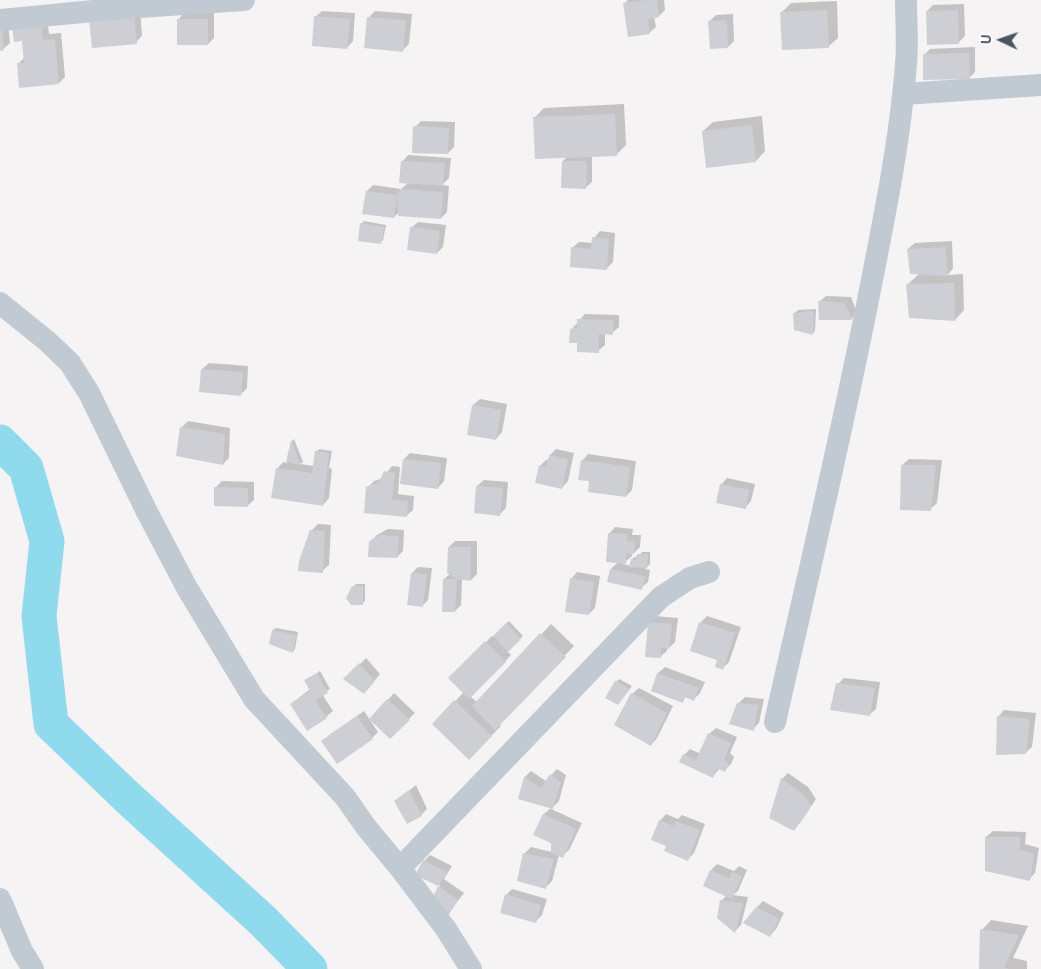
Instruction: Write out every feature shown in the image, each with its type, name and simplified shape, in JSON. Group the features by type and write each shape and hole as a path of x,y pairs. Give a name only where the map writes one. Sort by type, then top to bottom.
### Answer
{"street":[{"path":"0,20 124,8 244,0"},
{"path":"775,722 863,326 881,234 903,94 906,62 906,0"},
{"path":"903,94 1041,85"},
{"path":"0,303 47,341 70,364 89,393 147,512 187,588 254,699 345,797 446,930 471,969"},
{"path":"400,868 661,597 690,578 709,572"},
{"path":"0,899 22,951 33,969"}],"building":[{"path":"657,0 659,17 648,19 650,34 628,37 623,3"},
{"path":"827,10 829,48 782,50 780,12"},
{"path":"958,10 959,44 927,45 926,11"},
{"path":"134,15 137,44 92,48 89,20"},
{"path":"314,16 350,19 347,49 312,46"},
{"path":"367,17 406,20 403,52 364,48"},
{"path":"177,19 208,19 208,45 177,45"},
{"path":"727,20 728,48 710,49 708,21"},
{"path":"41,23 43,40 55,39 59,84 19,88 17,63 24,63 22,41 14,42 12,25"},
{"path":"0,27 2,27 4,50 0,51"},
{"path":"969,53 970,79 923,80 923,54"},
{"path":"615,114 617,156 535,159 533,117"},
{"path":"752,125 756,162 706,168 702,131"},
{"path":"413,126 449,128 448,154 412,153"},
{"path":"401,161 445,163 443,186 399,183"},
{"path":"562,161 587,161 586,189 561,188"},
{"path":"400,189 443,192 441,219 398,216 397,195"},
{"path":"366,191 397,195 394,218 362,214"},
{"path":"360,223 384,227 381,244 358,241"},
{"path":"410,227 440,231 437,254 407,250"},
{"path":"592,237 609,239 607,270 570,267 571,247 591,249"},
{"path":"946,247 947,276 910,274 907,249"},
{"path":"954,283 955,321 909,318 906,284"},
{"path":"818,301 845,303 852,320 819,320"},
{"path":"814,311 813,335 794,330 793,313"},
{"path":"577,319 613,320 613,335 599,334 599,353 577,352 577,343 569,343 570,329 577,328"},
{"path":"201,369 243,372 241,396 199,392"},
{"path":"472,405 501,410 496,440 467,435"},
{"path":"180,427 225,434 223,465 176,456"},
{"path":"291,440 301,465 286,462"},
{"path":"315,451 329,453 323,506 271,498 276,468 312,473"},
{"path":"549,455 568,459 562,489 535,483 539,465 546,467"},
{"path":"403,459 441,463 438,489 400,484"},
{"path":"581,460 630,467 626,497 588,492 589,481 578,480"},
{"path":"901,465 936,465 931,511 900,510"},
{"path":"384,471 395,473 392,500 408,501 407,517 364,513 366,487 379,482"},
{"path":"720,484 749,490 746,509 716,503"},
{"path":"476,486 503,488 500,516 474,513"},
{"path":"214,487 248,488 248,507 214,506"},
{"path":"310,530 325,531 323,573 298,571 299,561"},
{"path":"608,533 627,534 627,541 635,541 634,554 626,554 626,564 606,562"},
{"path":"381,535 399,536 397,558 368,557 369,541"},
{"path":"448,547 471,547 471,581 457,579 447,573"},
{"path":"637,554 648,554 647,568 629,567 631,559 636,560"},
{"path":"610,569 645,576 642,590 607,582"},
{"path":"411,573 427,574 423,607 407,605"},
{"path":"570,578 594,582 589,615 565,612"},
{"path":"443,579 457,579 455,612 442,612"},
{"path":"352,586 363,586 363,605 351,605 346,598"},
{"path":"648,622 672,624 669,649 661,647 661,658 645,657"},
{"path":"699,622 735,633 723,670 715,667 717,660 690,651"},
{"path":"506,623 521,639 508,652 493,636"},
{"path":"272,630 296,635 293,653 269,644"},
{"path":"540,633 566,657 495,730 472,706"},
{"path":"485,641 506,662 469,699 448,678"},
{"path":"359,663 375,681 364,694 343,679"},
{"path":"317,673 328,693 315,700 327,718 307,731 290,704 310,691 304,680"},
{"path":"657,673 699,688 694,701 685,697 683,703 651,691"},
{"path":"615,681 630,689 618,705 605,698"},
{"path":"836,683 875,688 870,716 830,710"},
{"path":"631,693 667,713 651,746 614,725"},
{"path":"387,699 410,720 390,739 369,719"},
{"path":"454,700 492,736 469,760 432,724"},
{"path":"737,703 758,705 754,731 729,724"},
{"path":"357,716 373,739 337,764 321,741"},
{"path":"997,716 1030,719 1026,754 996,755"},
{"path":"708,733 731,743 724,759 729,764 725,772 717,768 713,778 679,762 683,754 696,760"},
{"path":"550,774 561,782 553,809 518,799 524,777 541,788"},
{"path":"781,778 802,793 811,806 794,831 769,818"},
{"path":"409,790 422,816 407,824 394,801"},
{"path":"543,814 576,829 563,858 551,853 551,843 533,835"},
{"path":"659,820 673,826 675,821 700,830 688,861 664,851 666,846 651,840"},
{"path":"985,837 1020,837 1020,850 1034,854 1030,881 985,871"},
{"path":"523,853 554,859 546,889 517,881"},
{"path":"423,860 447,872 438,886 415,875"},
{"path":"710,870 729,878 732,872 742,876 732,899 703,886"},
{"path":"438,886 458,900 448,916 430,904"},
{"path":"505,894 541,905 536,923 500,913"},
{"path":"720,900 743,903 735,933 717,918"},
{"path":"756,907 779,919 770,937 743,923"},
{"path":"980,929 1019,935 1004,967 1009,969 979,969"}],"waterway":[{"path":"0,442 26,468 47,541 39,616 51,724 126,796 263,921 310,969"}]}
